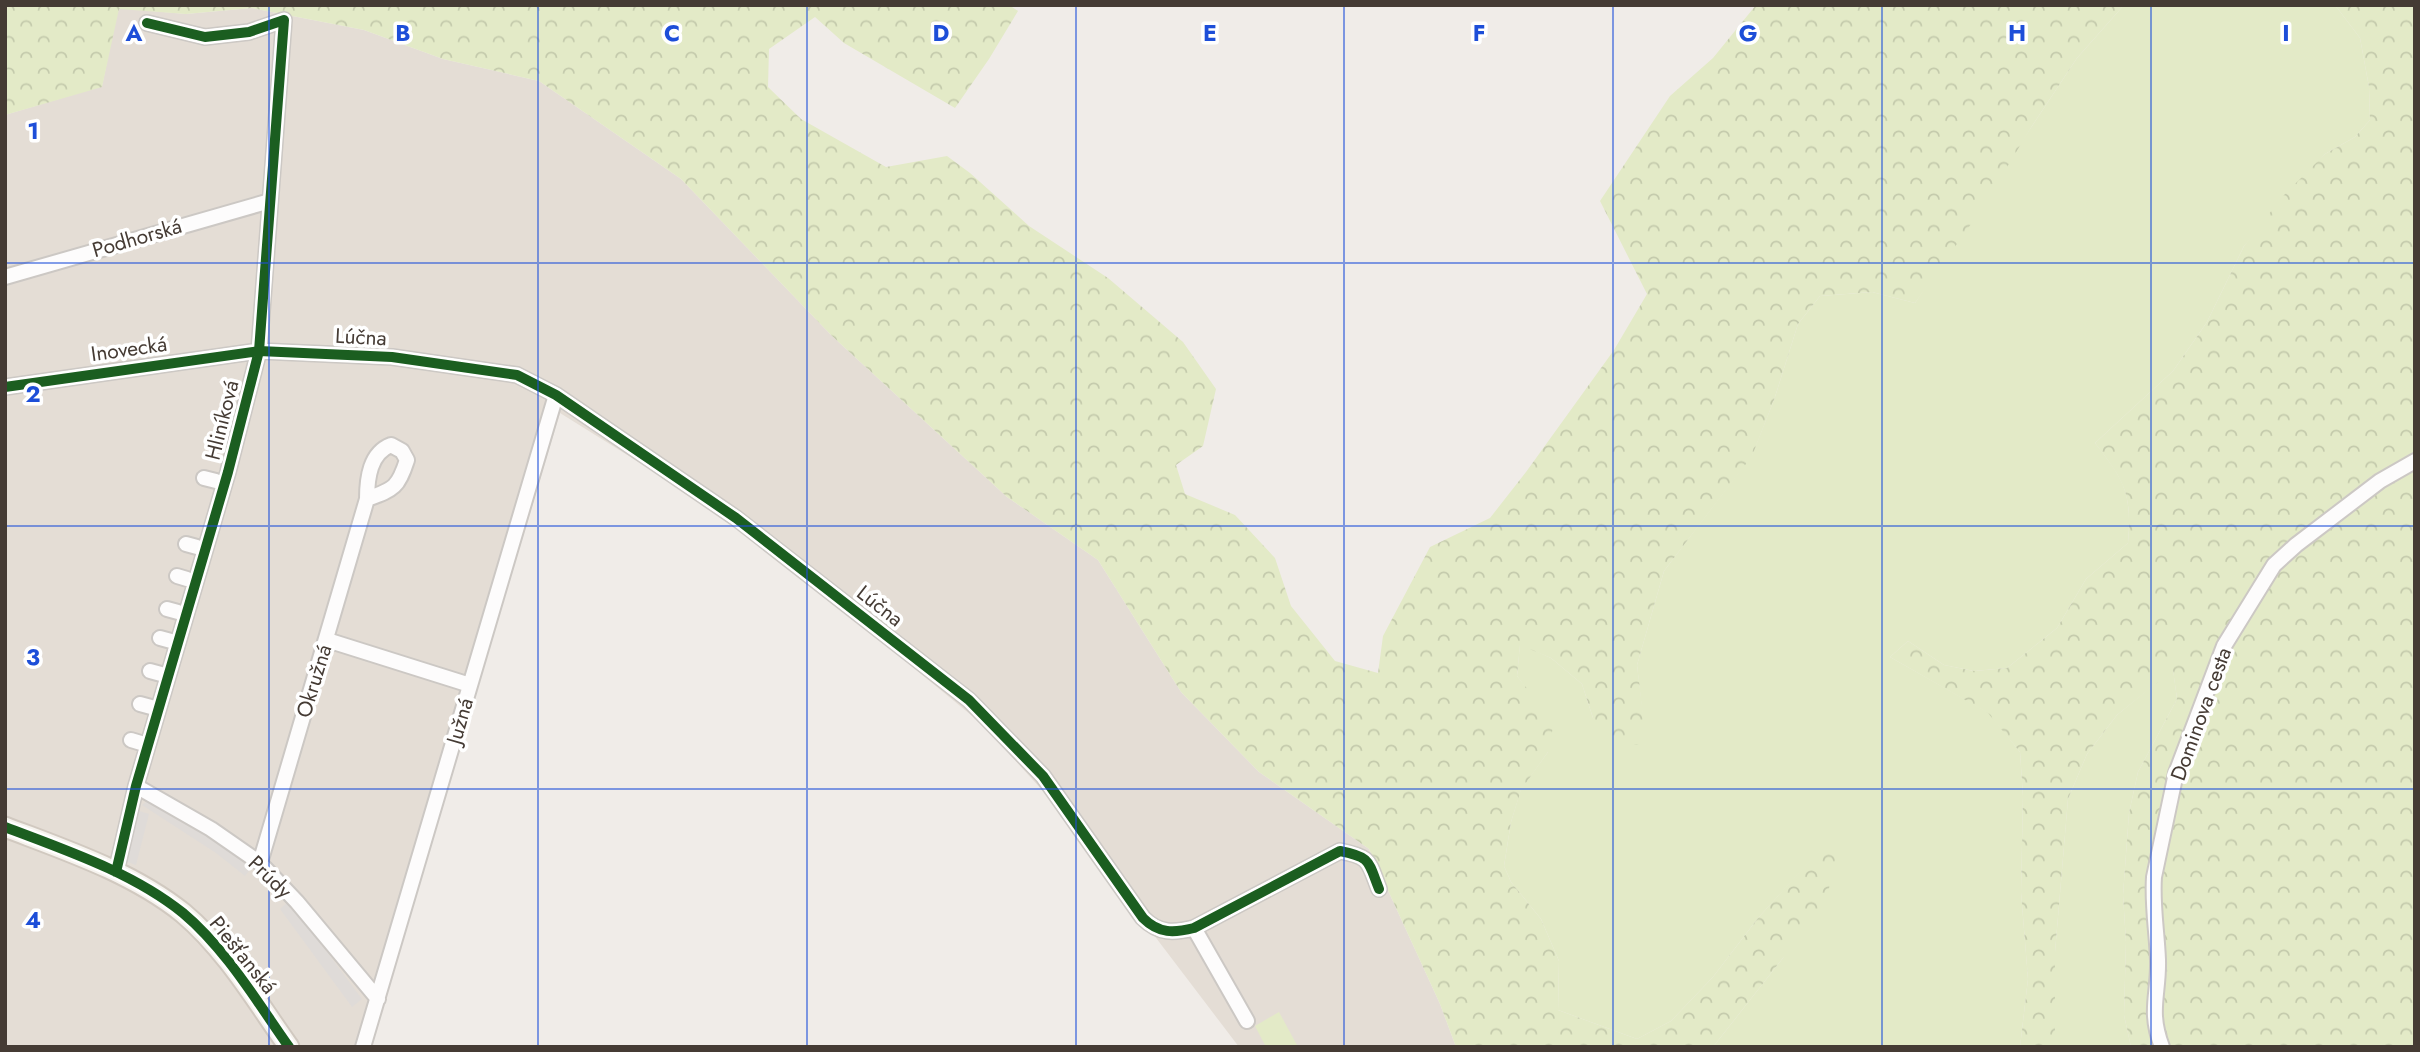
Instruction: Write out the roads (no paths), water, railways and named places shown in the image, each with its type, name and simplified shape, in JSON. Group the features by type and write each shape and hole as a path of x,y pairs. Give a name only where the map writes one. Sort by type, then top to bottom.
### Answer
{"main road":[{"name":"Piešťanská","path":"5,827 116,872 183,914 234,971 289,1047"}],"street":[{"name":"Hliníková","path":"116,872 136,786 228,472 259,351 284,20 249,32 205,37 147,23"},
{"name":"Podhorská","path":"5,277 270,201"},
{"name":"Inovecká","path":"5,387 259,351"},
{"name":"Lúčna","path":"259,351 392,357 517,375 556,395 736,517 970,700 1043,776 1150,925 1176,933 1194,928 1340,851 1368,860 1378,889"},
{"name":"Južná","path":"363,1047 556,395"},
{"name":"Dominova cesta","path":"2162,1047 2154,1024 2158,963 2154,877 2176,773 2224,646 2274,565 2379,481 2415,461"},
{"name":"Okružná","path":"260,863 367,499"},
{"path":"327,640 470,685"},
{"name":"Prúdy","path":"136,786 211,829 260,863 297,902 378,999"},
{"path":"1194,928 1247,1021"}]}
